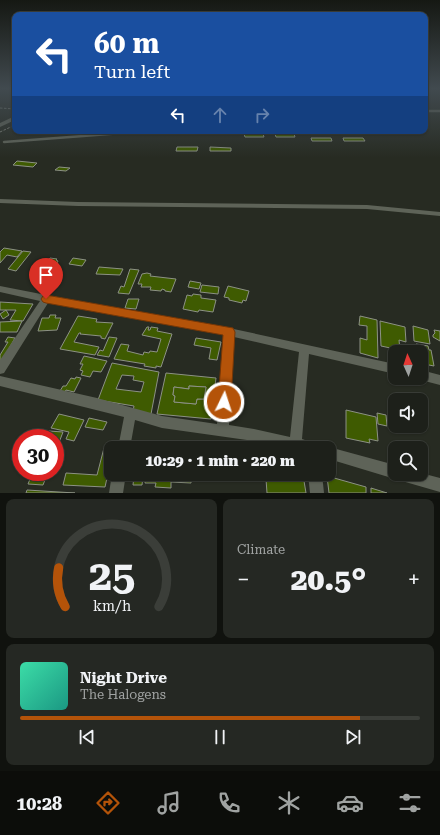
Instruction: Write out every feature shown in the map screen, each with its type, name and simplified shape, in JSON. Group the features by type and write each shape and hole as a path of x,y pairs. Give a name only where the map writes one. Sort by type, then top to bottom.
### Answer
{"street":[{"path":"0,125 12,119"},
{"path":"0,201 78,204 367,207 440,214"},
{"path":"0,289 46,299 229,332 388,367"},
{"path":"0,369 46,299"},
{"path":"223,430 229,332"},
{"path":"295,441 304,349"},
{"path":"428,377 440,380"},
{"path":"0,381 97,404 162,422 223,430 280,441"},
{"path":"125,441 130,414"},
{"path":"336,455 388,470"},
{"path":"116,493 118,481"},
{"path":"316,481 317,493"},
{"path":"426,481 440,485"}],"lane":[{"path":"4,142 109,134"}],"path":[{"path":"0,132 12,126"}],"building":[{"path":"244,134 263,134 264,137 245,137"},
{"path":"275,134 294,134 295,137 276,137"},
{"path":"311,138 331,138 332,141 312,141"},
{"path":"343,138 363,138 365,141 344,141"},
{"path":"177,147 198,147 197,151 176,151"},
{"path":"210,147 231,148 231,151 210,151"},
{"path":"17,161 37,163 33,167 13,165"},
{"path":"59,167 70,168 66,171 55,170"},
{"path":"4,248 22,251 17,257 7,255 0,263 0,252"},
{"path":"23,251 31,252 16,271 8,269"},
{"path":"50,258 57,259 57,263 55,262 50,269 43,268"},
{"path":"73,258 86,260 82,266 69,264"},
{"path":"99,267 123,269 120,275 96,274"},
{"path":"130,269 139,270 129,294 118,293 121,286 124,287"},
{"path":"142,274 151,274 150,276 176,279 171,292 162,289 161,291 150,290 151,287 141,287 142,284 138,284"},
{"path":"190,281 201,283 199,289 188,287"},
{"path":"202,285 219,287 218,294 200,292"},
{"path":"228,286 249,291 246,301 243,300 242,303 229,300 229,298 224,297"},
{"path":"193,294 201,295 201,298 216,300 213,312 199,310 198,312 183,309 187,295 192,296"},
{"path":"128,299 139,299 136,309 125,308"},
{"path":"0,302 33,304 23,321 10,320 16,310 0,310"},
{"path":"6,310 9,315 3,319 0,314"},
{"path":"50,315 56,315 55,318 61,318 57,330 38,331 42,318 49,318"},
{"path":"78,316 97,319 96,322 113,323 105,339 101,338 101,336 79,333 74,342 99,347 95,355 60,349"},
{"path":"360,316 377,320 378,358 360,353 360,338 367,340 367,326 359,325"},
{"path":"22,321 17,332 0,332 0,322"},
{"path":"380,321 405,327 406,342 399,340 400,345 388,345 388,347 381,346"},
{"path":"413,326 428,330 430,344 414,341"},
{"path":"147,327 149,327 148,330 150,330 151,327 158,328 157,331 172,334 161,367 156,366 156,368 144,366 145,364 114,359 121,344 129,345 127,351 143,355 144,352 157,352 161,339 142,335"},
{"path":"434,330 440,331 440,341 433,337 435,333"},
{"path":"8,337 15,338 0,364 0,355 8,342 5,342"},
{"path":"109,337 117,338 109,357 97,355 100,350 103,351"},
{"path":"196,338 221,342 217,360 209,359 211,348 194,345"},
{"path":"428,346 429,350 431,350 434,366 428,365"},
{"path":"84,356 107,361 101,372 93,371 90,377 81,375 83,371 80,370 83,364 80,364"},
{"path":"112,363 159,372 151,414 133,411 134,406 98,400","holes":["122,375 134,376 133,380 144,382 141,392 116,389"]},
{"path":"166,373 216,378 211,419 157,414","holes":["189,386 206,387 204,399 197,399 196,404 174,402 174,387 189,389"]},
{"path":"76,377 81,378 74,392 66,390 65,392 60,391 63,386 66,386 71,378 75,379"},
{"path":"189,386 206,387 204,399 197,399 196,404 174,402 174,387 189,389"},
{"path":"346,410 376,417 378,441 369,439 370,443 346,438"},
{"path":"377,413 386,415 387,426 378,424"},
{"path":"59,414 84,420 74,441 66,439 69,432 64,431 64,429 51,428"},
{"path":"89,418 107,422 103,430 85,427"},
{"path":"104,448 104,481 106,481 105,487 63,485 66,473 97,475"},
{"path":"336,479 366,487 366,493 329,493 328,481 336,481"},
{"path":"29,481 45,481 43,485 28,484"},
{"path":"133,481 142,481 142,485 133,485"},
{"path":"145,481 191,481 191,483 171,482 171,488 155,487 156,483 145,483"},
{"path":"266,481 304,481 306,493 267,493"},
{"path":"371,488 387,493 371,493"},
{"path":"27,490 75,493 26,493"}],"route":[{"path":"46,299 229,332 224,402"}]}
